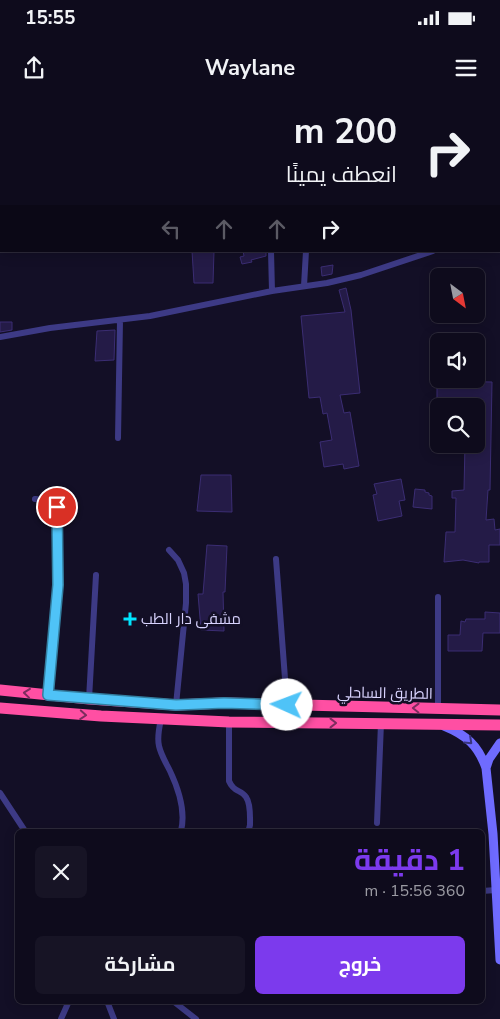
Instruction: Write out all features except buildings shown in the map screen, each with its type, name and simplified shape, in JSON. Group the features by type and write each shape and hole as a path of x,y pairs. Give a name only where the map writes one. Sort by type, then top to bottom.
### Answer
{"highway":[{"name":"الطريق الساحلي","path":"0,690 176,705 224,703 500,710"},
{"name":"الطريق الساحلي","path":"0,708 101,716 229,722 500,725"}],"main road":[{"path":"441,724 462,734 470,741 482,758 486,768 493,834 500,960"},
{"path":"486,768 489,758 500,743"}],"street":[{"path":"271,252 272,291"},
{"path":"304,286 306,252"},
{"path":"0,337 50,328 120,321 185,310 272,291 327,283 361,276 429,252"},
{"path":"118,438 120,321"},
{"path":"35,498 50,500 57,507 58,585 48,695"},
{"path":"169,550 178,560 184,573 186,584 176,705"},
{"path":"276,559 287,705"},
{"path":"89,699 96,575"},
{"path":"438,597 438,709"},
{"path":"160,719 159,745 182,803 181,829"},
{"path":"229,722 229,781 231,786 245,795 248,800 249,829"},
{"path":"377,823 381,723"},
{"path":"0,792 24,829"},
{"path":"485,891 496,890"},
{"path":"61,1019 68,1004"},
{"path":"108,1004 114,1019"},
{"path":"177,1004 196,1019"}],"place":[{"name":"مشفى دار الطب","path":"130,619"}],"route":[{"path":"57,507 58,585 48,695 176,705 224,703 287,705"}]}
